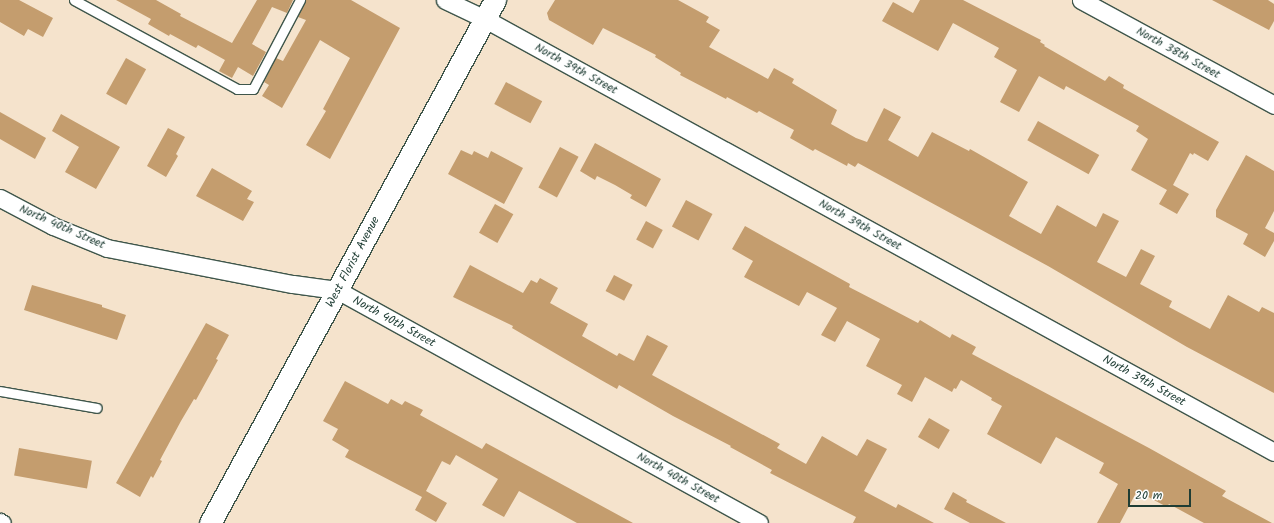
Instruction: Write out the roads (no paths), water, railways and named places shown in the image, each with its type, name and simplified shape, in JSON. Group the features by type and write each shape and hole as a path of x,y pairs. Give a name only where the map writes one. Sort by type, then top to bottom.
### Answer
{"street":[{"name":"North 39th Street","path":"445,0 485,19 1274,452"},
{"name":"West Florist Avenue","path":"210,523 495,0"},
{"name":"North 38th Street","path":"1081,0 1274,105"},
{"name":"North 40th Street","path":"0,198 53,226 107,248 293,284 337,290 759,523"}],"lane":[{"path":"74,0 238,89 253,89 300,0"},
{"path":"0,391 96,408"}]}
